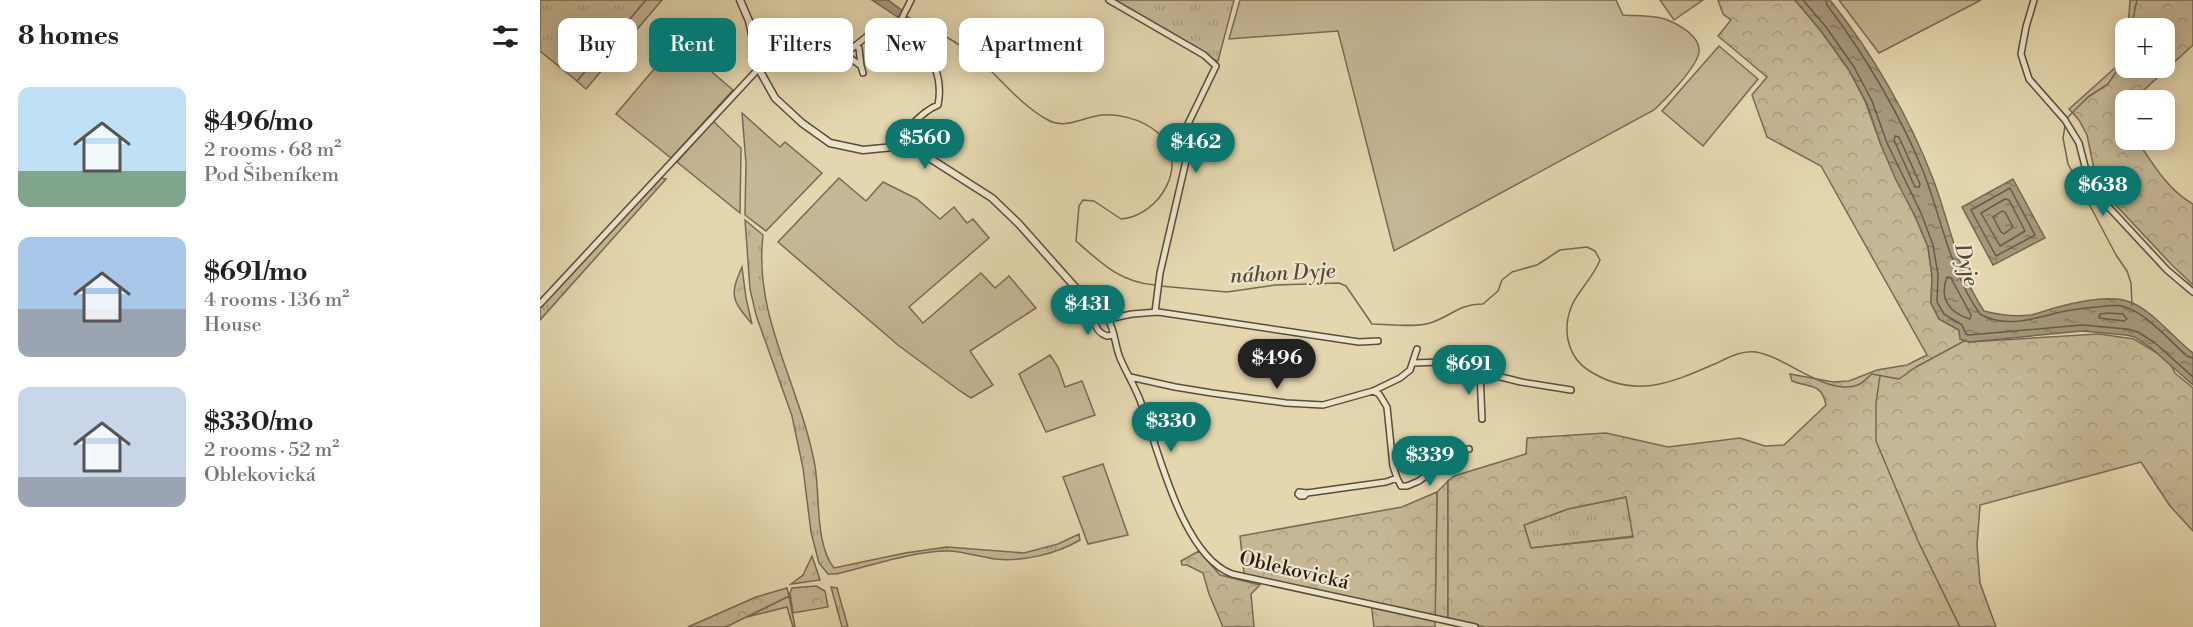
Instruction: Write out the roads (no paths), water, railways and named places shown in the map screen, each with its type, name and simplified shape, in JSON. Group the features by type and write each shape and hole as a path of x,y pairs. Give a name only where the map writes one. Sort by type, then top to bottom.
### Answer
{"street":[{"name":"Oblekovická","path":"740,0 748,19"},
{"path":"901,18 911,0"},
{"path":"1109,0 1204,55 1216,66 1187,122 1186,161 1159,281 1155,312"},
{"path":"2034,0 2021,54 2029,79 2065,120 2079,143 2088,178 2102,200 2160,263 2193,292"},
{"path":"853,47 865,38"},
{"path":"856,45 859,48 863,74"},
{"path":"853,60 861,66"},
{"path":"540,304 755,72"},
{"name":"Oblekovická","path":"763,72 776,98 802,123 830,143 863,150 904,146 920,152 992,198 1108,319 1120,357 1141,401 1178,510 1198,546 1226,572 1281,586 1475,627"},
{"path":"896,147 929,109 938,105 940,95 936,72"},
{"name":"Oblekovická","path":"1096,307 1095,322 1098,330 1107,336 1114,335"},
{"path":"1108,319 1155,312 1359,342 1378,341"},
{"path":"1130,377 1193,390 1323,405 1373,391 1400,378 1410,370 1417,349"},
{"path":"1413,363 1441,362 1521,382 1571,390"},
{"path":"1480,372 1482,419"},
{"path":"1373,391 1379,394 1387,407 1392,457 1401,486 1407,486 1436,468 1444,458 1452,453 1469,449"},
{"path":"1307,493 1386,482 1397,478"}],"water":[{"path":"872,0 888,0 903,11 899,18"},
{"path":"1795,0 1830,0 1875,63 1924,156 1960,263 1984,311 2025,316 2092,300 2127,301 2145,310 2193,353 2193,385 2135,337 2082,331 1969,342 1960,339 1959,330 1939,319 1931,303 1932,276 1928,247 1881,145 1867,104 1849,70"},
{"path":"2013,179 2045,238 1993,265 1962,207"}],"waterway":[{"path":"2133,18 2137,0"},
{"name":"náhon Dyje","path":"904,15 964,48 982,62 1017,97 1054,123 1060,124 1103,115 1120,116 1144,123 1157,132 1167,144 1172,158 1167,186 1159,198 1135,216 1121,219 1094,201 1083,200 1079,206 1076,241 1121,276 1155,285"},
{"path":"2067,118 2088,97 2108,84 2115,74"},
{"path":"2065,126 2063,138 2068,164 2116,255 2127,271 2131,283 2132,305"},
{"name":"náhon Dyje","path":"1160,286 1227,292 1276,285 1339,283 1346,286 1372,324 1417,325 1438,320 1467,306 1483,304 1498,291 1502,280 1512,272 1537,265 1560,250 1587,247 1595,251 1600,260 1570,310 1567,326 1570,347 1577,360 1588,370 1605,379 1637,386 1668,382 1736,354 1756,352 1768,355 1819,381 1845,387 1858,385 1872,374 1899,379 1916,367 1966,340"},
{"path":"1880,376 1876,403 1876,441 1918,541 1960,627"}],"water label":[{"name":"Dyje","path":"1966,265"}]}
